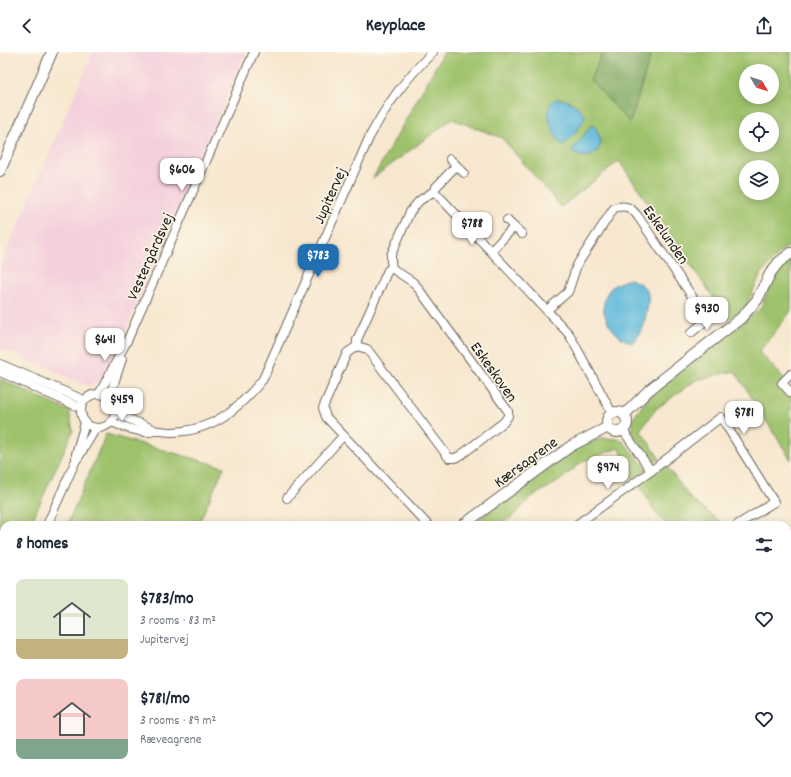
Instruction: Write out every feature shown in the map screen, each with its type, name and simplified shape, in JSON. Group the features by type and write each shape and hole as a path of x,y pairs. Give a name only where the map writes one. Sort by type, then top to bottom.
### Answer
{"street":[{"path":"0,171 52,52"},
{"name":"Vestergårdsvej","path":"99,394 128,339 254,52"},
{"name":"Jupitervej","path":"110,422 149,432 170,432 198,428 216,421 231,412 250,396 263,379 369,138 384,109 402,85 433,52"},
{"path":"450,159 464,173"},
{"path":"424,521 343,436 326,417 323,408 348,353 357,346 357,340 388,270 392,268 391,255 410,212 419,201 434,191 456,166"},
{"path":"434,191 569,334 612,413"},
{"name":"Eskelunden","path":"547,310 568,292 577,265 614,208 622,205 632,208 704,314 704,322 691,333"},
{"path":"507,220 522,234"},
{"path":"491,252 514,227"},
{"path":"624,415 649,390 741,318 757,300 771,272 791,253"},
{"name":"Eskeskoven","path":"357,346 370,352 449,458 455,458 461,455 504,422 508,416 506,406 415,284 409,278 392,268"},
{"name":"Vestergårdsvej","path":"110,398 128,339"},
{"path":"0,364 83,404"},
{"path":"0,372 83,404"},
{"path":"791,374 782,383 791,393"},
{"path":"94,394 99,394 110,398 115,407 115,413 106,426 96,428 85,423 81,416 83,404 94,394"},
{"path":"619,412 624,415 627,421 625,428 616,432 610,430 607,424 608,418 612,413 619,412"},
{"name":"Jupitervej","path":"115,413 156,431"},
{"path":"582,521 651,471 721,417 774,502 743,521"},
{"path":"49,521 76,460 85,423"},
{"name":"Kærsagrene","path":"468,521 571,446 608,427"},
{"path":"76,460 80,456 96,428"},
{"path":"623,430 651,471"},
{"path":"287,498 343,436"}],"shaded area":[{"path":"93,52 246,52 105,377 88,386 0,348 0,266"}],"green space":[{"path":"444,52 791,52 791,245 783,250 761,274 747,304 729,320 619,161 561,207 502,138 452,119 373,178"},
{"path":"603,52 652,52 630,123 590,80"},
{"path":"791,258 791,311 759,352 783,377 791,396 791,460 735,371 696,380 656,409 640,430 660,459 653,463 633,434 633,419 647,399 760,309 774,277"},
{"path":"0,379 69,411 73,431 32,521 0,521"},
{"path":"106,434 224,467 200,521 69,521"},
{"path":"603,438 621,439 647,469 632,480 632,472 619,448 583,461 558,482 533,496 512,517 504,521 476,521 575,448"},
{"path":"665,464 691,499 719,521 664,521 658,516 638,484"}],"water":[{"path":"558,99 566,100 573,104 580,109 585,116 576,132 563,145 554,134 548,111 553,101"},
{"path":"592,125 596,128 601,142 598,150 595,154 589,156 579,156 573,153 572,150"},
{"path":"630,279 641,284 646,289 648,294 645,318 639,334 631,343 617,334 611,327 604,312 606,296 611,288 618,283"}]}
